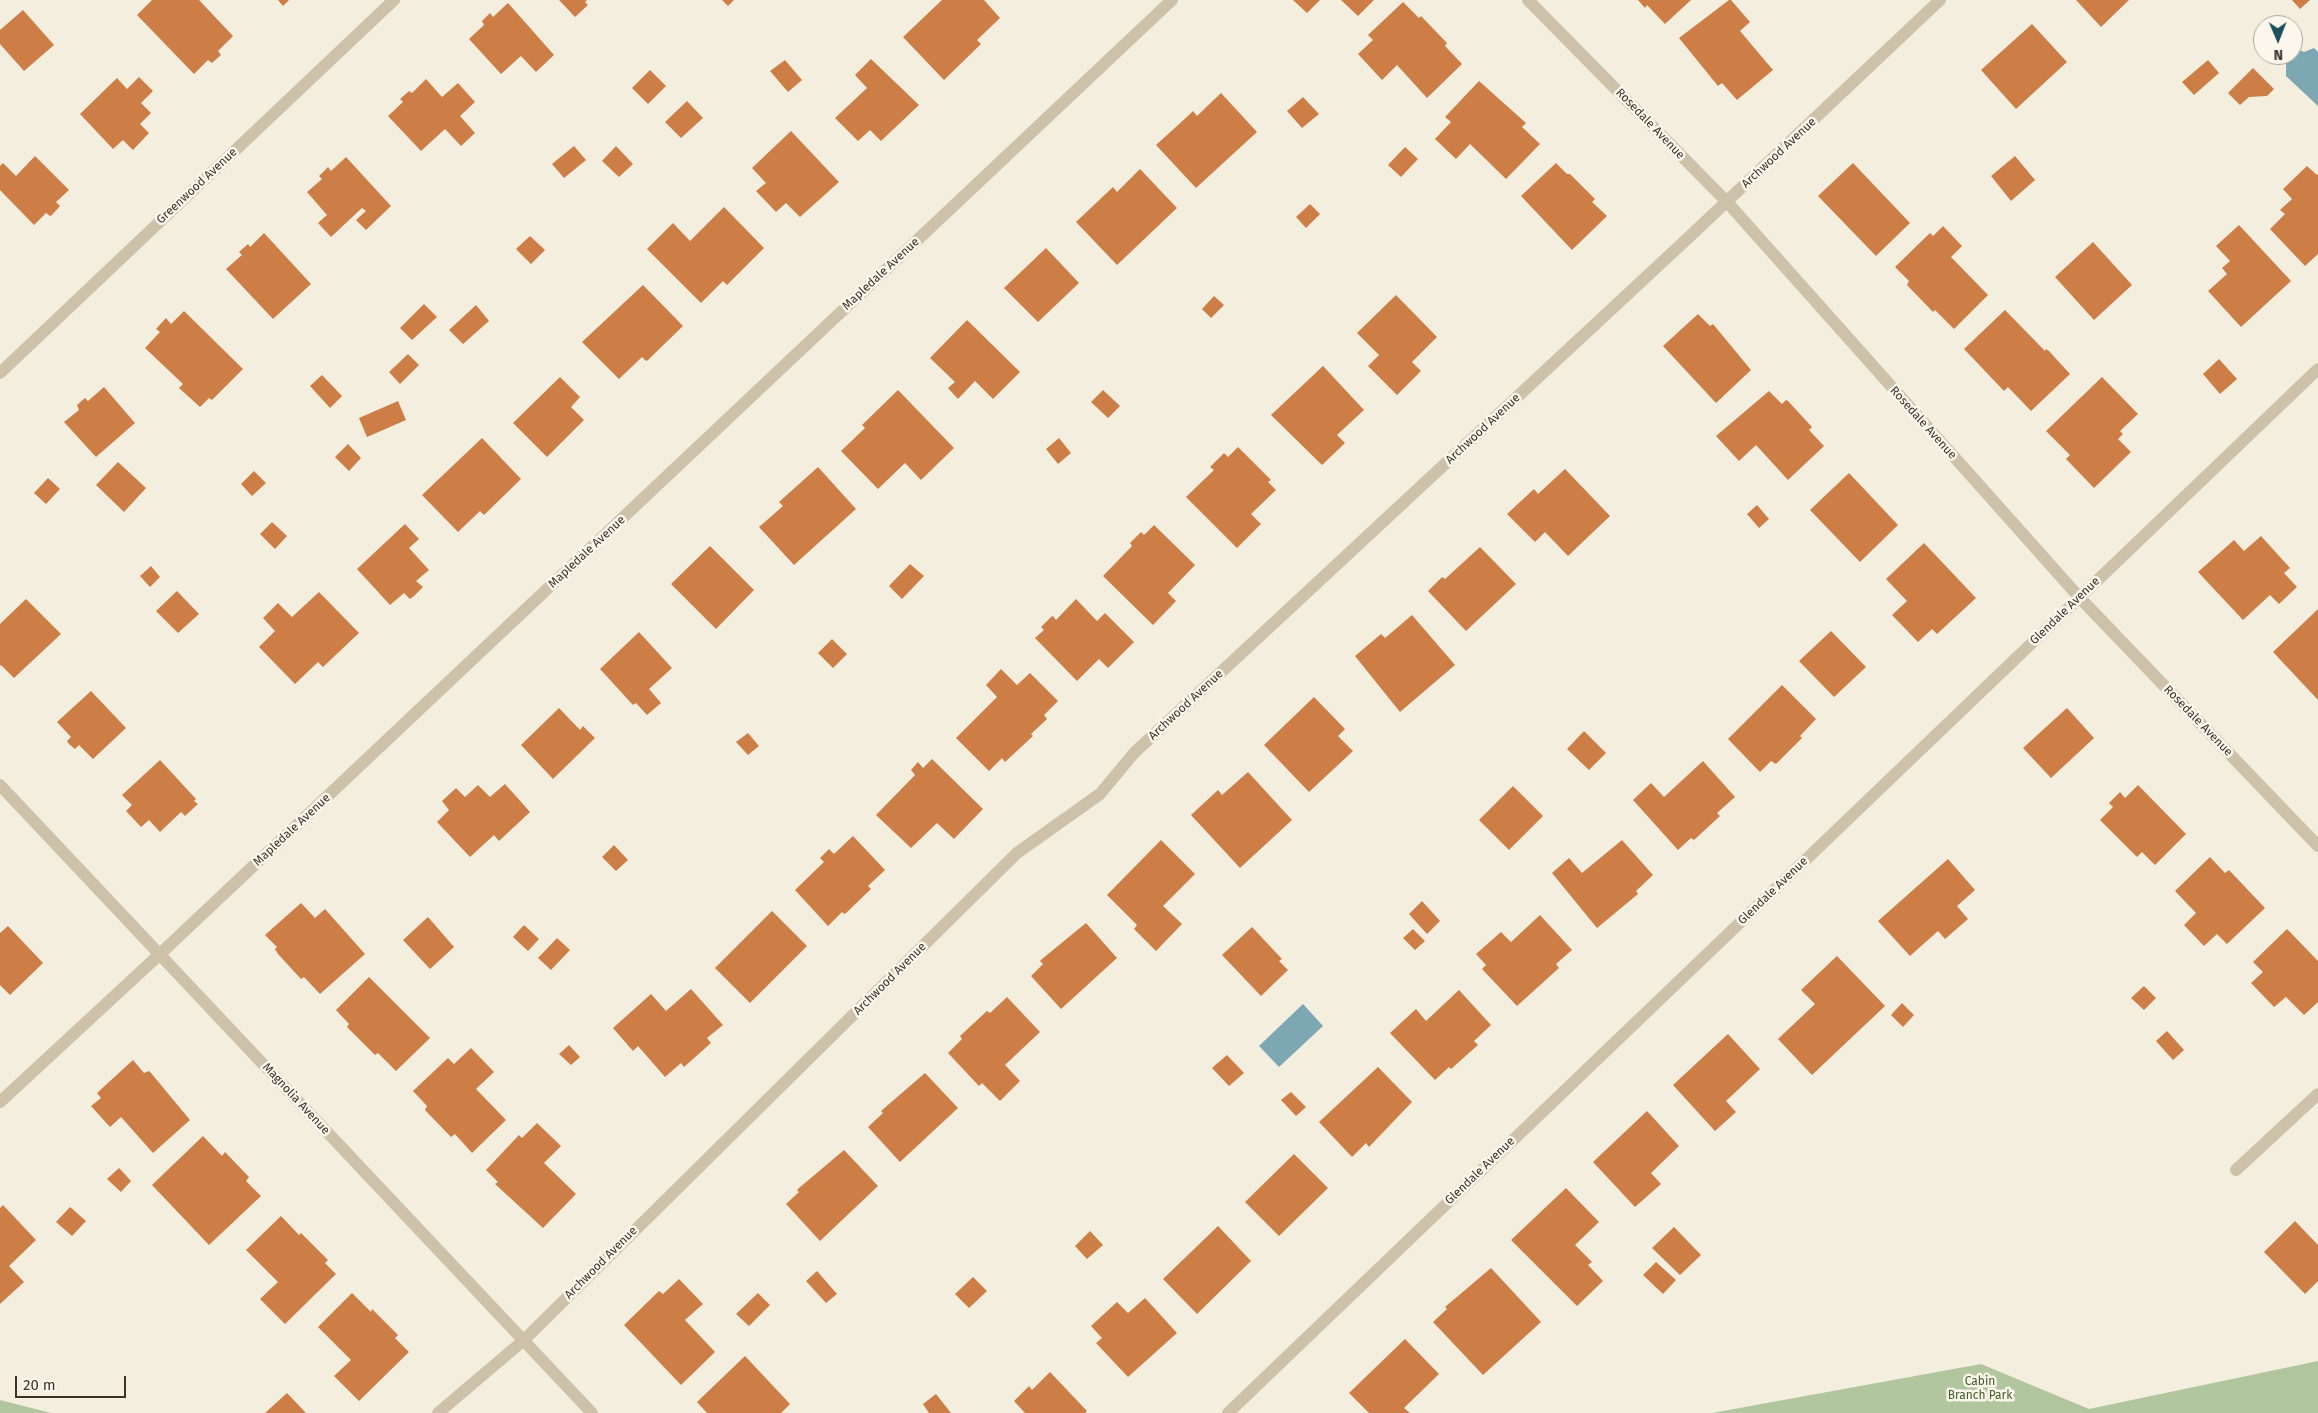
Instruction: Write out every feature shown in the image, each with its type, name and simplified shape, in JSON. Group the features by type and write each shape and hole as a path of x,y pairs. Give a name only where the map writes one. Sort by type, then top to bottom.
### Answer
{"street":[{"name":"Greenwood Avenue","path":"0,372 394,0"},
{"name":"Mapledale Avenue","path":"0,1102 160,954 1172,0"},
{"name":"Rosedale Avenue","path":"1528,0 1727,202 2079,597 2318,846"},
{"name":"Archwood Avenue","path":"438,1413 524,1340 1017,853 1100,794 1134,753 1727,202 1940,0"},
{"name":"Glendale Avenue","path":"1228,1413 2318,369"},
{"name":"Magnolia Avenue","path":"0,785 592,1413"},
{"path":"2236,1170 2318,1094"}],"green space":[{"name":"Cabin Branch Park","path":"2318,1361 2318,1413 1712,1413 1981,1364 2089,1409"},
{"path":"0,1400 51,1413 0,1413"}],"water":[{"path":"2314,48 2318,52 2318,106 2286,76 2286,65 2303,65 2304,52"},
{"path":"1303,1004 1323,1026 1279,1067 1259,1046"}],"building":[{"path":"152,0 199,0 233,36 218,51 221,55 212,63 208,60 194,74 137,15"},
{"path":"278,0 289,0 283,6"},
{"path":"559,0 587,0 585,2 588,5 575,17"},
{"path":"722,0 734,0 728,6"},
{"path":"942,0 984,0 1000,18 977,40 981,44 944,80 903,37"},
{"path":"1293,0 1320,0 1307,13"},
{"path":"1341,0 1374,0 1358,16"},
{"path":"1638,0 1691,0 1665,24 1647,5 1645,8"},
{"path":"1729,0 1750,22 1740,31 1773,70 1737,100 1722,83 1718,86 1679,38"},
{"path":"2076,0 2129,0 2101,27"},
{"path":"2292,0 2310,0 2300,9"},
{"path":"1403,2 1419,18 1421,16 1447,43 1445,46 1462,64 1427,98 1397,65 1382,80 1358,54 1373,40 1368,35"},
{"path":"508,3 554,55 536,72 521,56 501,74 469,39 484,25 482,21 490,13 493,17"},
{"path":"23,10 54,45 24,71 0,44 0,30"},
{"path":"2032,24 2067,62 2016,109 1981,70"},
{"path":"871,59 919,105 881,141 870,130 858,141 835,118 867,88 855,75"},
{"path":"785,60 802,80 788,92 770,71"},
{"path":"2208,60 2219,73 2194,95 2182,82"},
{"path":"2253,68 2274,89 2267,96 2249,97 2240,105 2228,93"},
{"path":"650,70 666,86 648,104 632,88"},
{"path":"139,77 153,91 141,103 151,113 140,124 149,133 133,150 123,140 113,149 80,114 117,78 127,89"},
{"path":"426,79 442,97 458,83 475,102 460,116 475,133 461,146 445,129 421,151 388,116 403,102 400,99 409,91 412,93"},
{"path":"1479,81 1526,123 1522,127 1540,144 1506,179 1470,144 1456,159 1435,139 1451,122 1445,117"},
{"path":"1221,93 1257,132 1196,188 1156,145 1193,111 1197,116"},
{"path":"1303,97 1319,114 1302,128 1287,111"},
{"path":"687,101 703,118 681,138 665,122"},
{"path":"791,131 839,182 800,217 786,203 776,212 756,191 766,183 752,168"},
{"path":"574,146 586,160 564,178 552,164"},
{"path":"616,146 633,164 619,177 602,161"},
{"path":"1405,147 1418,159 1401,177 1388,165"},
{"path":"35,156 69,190 56,202 60,206 52,215 50,216 46,213 34,225 0,190 0,166 3,163 16,176"},
{"path":"2015,156 2035,180 2011,201 1991,176"},
{"path":"346,157 391,206 366,230 356,220 366,211 362,208 331,237 318,223 327,215 307,192 322,179 319,176 328,167 331,171"},
{"path":"1556,163 1595,199 1592,202 1607,216 1572,250 1521,196"},
{"path":"1853,163 1910,223 1876,256 1818,196"},
{"path":"2307,166 2318,174 2318,254 2305,266 2270,229 2285,214 2280,210 2292,199 2283,189"},
{"path":"1140,169 1177,208 1117,265 1076,222 1113,187 1117,192"},
{"path":"1310,204 1320,214 1306,228 1296,217"},
{"path":"724,207 764,248 727,285 723,281 701,303 647,249 673,223 690,241"},
{"path":"2239,225 2291,281 2241,327 2208,291 2227,274 2222,268 2230,261 2216,246"},
{"path":"1943,226 1962,246 1951,257 1988,295 1954,329 1935,310 1933,312 1907,285 1909,281 1895,267 1930,233 1933,236"},
{"path":"264,233 311,284 273,319 226,269 242,255 239,252 248,244 250,247"},
{"path":"530,236 545,250 531,264 516,249"},
{"path":"2093,242 2132,285 2094,320 2055,277"},
{"path":"1046,248 1079,283 1038,322 1004,288"},
{"path":"643,285 683,326 648,360 646,361 642,357 619,379 582,342"},
{"path":"1396,295 1437,337 1412,362 1421,371 1397,395 1368,366 1379,355 1357,333"},
{"path":"1214,296 1224,305 1211,318 1202,309"},
{"path":"424,304 437,317 412,340 400,328"},
{"path":"476,305 489,321 463,344 449,330"},
{"path":"2005,310 2045,351 2046,349 2049,351 2070,374 2031,411 2008,387 2004,391 1964,349"},
{"path":"184,311 243,369 212,400 209,398 200,407 179,388 183,384 145,348 160,332 156,329 166,318 171,324"},
{"path":"1698,314 1710,326 1713,324 1751,370 1716,403 1663,346"},
{"path":"967,320 1020,372 993,399 975,381 958,399 948,388 955,382 930,358"},
{"path":"408,354 419,365 400,384 389,372"},
{"path":"2219,359 2237,379 2220,394 2203,374"},
{"path":"1323,366 1364,410 1337,435 1345,443 1322,465 1271,415"},
{"path":"322,375 342,396 330,408 310,386"},
{"path":"560,377 580,397 571,407 584,420 547,457 513,423"},
{"path":"2102,377 2138,414 2120,431 2123,434 2118,439 2131,452 2094,488 2066,459 2070,455 2046,431"},
{"path":"104,387 135,423 96,457 64,422 79,410 77,405 85,398 88,401"},
{"path":"898,390 954,448 921,480 905,463 878,489 841,451 865,428 862,425"},
{"path":"1103,390 1120,406 1108,418 1091,402"},
{"path":"1769,391 1782,404 1786,400 1788,401 1812,427 1809,430 1824,446 1788,480 1756,445 1739,461 1716,436"},
{"path":"398,401 406,420 367,437 359,418"},
{"path":"482,438 521,479 484,515 480,511 458,532 422,495"},
{"path":"1059,438 1071,453 1058,464 1046,449"},
{"path":"348,444 361,458 349,471 335,457"},
{"path":"1238,447 1271,480 1268,482 1276,490 1251,514 1261,524 1237,548 1186,497 1214,470 1210,467 1224,453 1228,457"},
{"path":"118,462 146,488 124,512 96,485"},
{"path":"818,467 856,509 794,565 759,527 783,506 779,502"},
{"path":"1565,469 1610,516 1568,556 1545,532 1535,542 1507,514 1534,489 1538,494"},
{"path":"254,471 266,483 252,496 241,484"},
{"path":"1849,473 1898,525 1860,562 1810,510"},
{"path":"48,478 60,489 46,504 34,493"},
{"path":"1757,505 1769,519 1759,528 1747,514"},
{"path":"272,522 287,536 275,549 260,534"},
{"path":"405,524 419,539 409,548 429,570 416,581 423,587 414,596 410,599 404,593 390,605 357,569"},
{"path":"1154,525 1195,565 1168,593 1176,601 1153,625 1103,576 1132,546 1130,543 1141,532 1144,535"},
{"path":"2261,536 2290,568 2284,573 2297,587 2279,604 2270,595 2243,620 2198,572 2234,540 2244,551"},
{"path":"1924,543 1976,598 1937,634 1932,629 1918,642 1892,615 1907,601 1886,579"},
{"path":"710,546 754,590 716,629 671,584"},
{"path":"1480,547 1516,584 1466,631 1428,591 1442,577 1445,579"},
{"path":"910,564 924,576 902,599 889,586"},
{"path":"151,566 160,577 150,587 140,576"},
{"path":"177,591 199,614 178,633 156,611"},
{"path":"319,592 359,633 323,667 318,662 295,684 259,647 275,631 263,618 278,603 292,617"},
{"path":"26,599 61,634 14,678 0,666 0,624"},
{"path":"1076,599 1097,621 1105,613 1134,642 1108,668 1099,659 1077,681 1035,638 1044,630 1041,627 1051,617 1053,616 1056,620"},
{"path":"2318,609 2318,700 2273,652"},
{"path":"1412,615 1455,665 1400,712 1355,656 1381,634 1385,638"},
{"path":"1831,631 1866,667 1834,697 1799,661"},
{"path":"639,632 672,668 649,689 661,703 647,715 636,703 633,705 600,669"},
{"path":"832,639 847,654 833,668 818,653"},
{"path":"1001,669 1017,685 1030,673 1058,701 1044,715 1047,719 1031,734 1033,736 1005,762 1002,758 989,771 956,738 997,697 986,685"},
{"path":"1782,685 1816,719 1800,736 1802,738 1776,764 1771,761 1760,772 1728,739"},
{"path":"91,691 126,728 93,759 79,745 75,749 69,744 67,741 71,737 57,722"},
{"path":"1314,697 1345,729 1338,736 1353,751 1309,792 1264,745"},
{"path":"559,708 580,730 583,726 595,738 553,779 521,745"},
{"path":"2067,708 2094,738 2051,778 2023,748"},
{"path":"1584,731 1606,753 1589,770 1567,749"},
{"path":"748,733 759,746 748,755 736,742"},
{"path":"932,759 983,809 954,839 937,823 911,848 876,815 915,775 911,770 918,762 923,768"},
{"path":"160,760 196,799 194,801 198,804 185,816 181,812 160,832 149,820 141,827 126,811 132,805 122,795"},
{"path":"1703,761 1735,797 1717,813 1720,816 1694,840 1691,838 1678,850 1633,800 1651,783 1664,797"},
{"path":"1248,772 1292,820 1240,868 1191,815 1218,790 1222,795"},
{"path":"505,784 530,812 499,841 494,835 470,857 437,822 449,810 442,801 456,788 465,797 478,785 490,797"},
{"path":"2138,785 2186,834 2155,865 2142,852 2137,857 2100,820 2113,807 2109,803 2120,792 2125,798"},
{"path":"1513,786 1543,816 1509,850 1479,820"},
{"path":"853,836 885,870 868,886 871,889 846,913 842,912 828,926 795,890 824,862 820,858 829,849 834,854"},
{"path":"1161,840 1195,874 1163,906 1182,924 1156,951 1134,929 1137,925 1107,895"},
{"path":"1622,840 1653,875 1636,891 1638,894 1597,928 1552,873 1569,858 1582,873"},
{"path":"614,845 628,860 616,871 602,857"},
{"path":"2210,857 2225,873 2229,870 2265,908 2227,944 2217,934 2204,946 2184,925 2196,913 2175,891"},
{"path":"1948,859 1975,890 1957,906 1968,919 1945,939 1938,931 1910,956 1878,921"},
{"path":"1422,901 1440,921 1427,934 1409,914"},
{"path":"301,903 315,918 325,909 365,954 320,994 304,977 301,979 278,954 275,949 277,947 265,935"},
{"path":"772,911 807,946 750,1003 715,968"},
{"path":"1540,915 1572,950 1556,964 1559,968 1517,1006 1482,969 1486,965 1476,954 1501,932 1511,942"},
{"path":"428,917 454,947 430,969 403,940"},
{"path":"1086,923 1117,958 1061,1009 1031,976 1043,964 1040,961 1042,959"},
{"path":"524,925 539,939 528,951 513,937"},
{"path":"8,926 43,963 10,995 0,985 0,933"},
{"path":"1252,927 1282,959 1279,961 1288,970 1261,996 1222,955"},
{"path":"1413,929 1425,941 1415,950 1403,938"},
{"path":"2287,929 2318,961 2318,1002 2304,1015 2286,997 2274,1007 2251,983 2263,972 2253,962"},
{"path":"557,938 570,950 551,970 538,958"},
{"path":"1837,956 1885,1006 1812,1075 1778,1039 1815,1004 1801,990"},
{"path":"369,977 430,1038 396,1071 378,1053 375,1055 347,1027 349,1024 336,1010"},
{"path":"2144,986 2156,998 2144,1010 2131,998"},
{"path":"691,989 723,1025 707,1038 711,1043 684,1067 681,1063 665,1077 638,1046 633,1051 613,1028 651,994 666,1011"},
{"path":"1459,990 1491,1025 1474,1041 1478,1045 1451,1069 1449,1067 1435,1080 1390,1033 1416,1009 1426,1021"},
{"path":"1007,997 1040,1032 1005,1065 1020,1081 1000,1101 982,1083 979,1086 948,1053 962,1039 960,1036 987,1011 990,1013"},
{"path":"1902,1003 1914,1015 1903,1027 1891,1015"},
{"path":"2167,1031 2184,1050 2173,1060 2156,1041"},
{"path":"1728,1034 1760,1069 1726,1101 1736,1112 1715,1131 1673,1085"},
{"path":"569,1045 580,1057 571,1065 559,1054"},
{"path":"471,1048 494,1072 476,1089 506,1120 472,1153 455,1134 451,1137 425,1110 427,1106 413,1091 448,1058 454,1064"},
{"path":"1227,1055 1244,1073 1229,1086 1212,1068"},
{"path":"133,1060 144,1073 149,1071 151,1073 190,1120 153,1153 121,1117 110,1127 91,1106 101,1098 97,1093"},
{"path":"1378,1067 1412,1102 1369,1147 1366,1143 1352,1157 1319,1122"},
{"path":"925,1073 958,1108 900,1162 868,1127 883,1113 881,1111"},
{"path":"1291,1092 1306,1107 1296,1116 1281,1100"},
{"path":"1647,1111 1679,1146 1651,1173 1661,1184 1635,1207 1593,1162"},
{"path":"537,1123 561,1146 544,1163 576,1194 543,1228 495,1184 498,1182 486,1170 519,1135 522,1138"},
{"path":"203,1136 222,1156 225,1152 249,1177 246,1181 261,1196 209,1245 152,1185"},
{"path":"844,1150 878,1186 820,1241 786,1204 799,1192 797,1190 799,1188"},
{"path":"1294,1154 1328,1188 1279,1236 1245,1202"},
{"path":"119,1168 131,1181 121,1192 107,1179"},
{"path":"1566,1188 1599,1222 1575,1245 1592,1262 1588,1265 1603,1281 1577,1306 1511,1240"},
{"path":"3,1205 36,1240 9,1266 24,1282 0,1304 0,1208"},
{"path":"70,1207 86,1221 72,1236 56,1222"},
{"path":"281,1216 299,1235 301,1233 328,1260 325,1263 336,1274 285,1324 260,1299 278,1282 246,1250"},
{"path":"2295,1221 2318,1245 2318,1281 2305,1294 2264,1252"},
{"path":"1218,1226 1251,1261 1197,1314 1163,1279"},
{"path":"1674,1227 1701,1255 1680,1275 1652,1248"},
{"path":"1090,1231 1103,1245 1087,1259 1075,1246"},
{"path":"1656,1262 1676,1280 1663,1294 1643,1275"},
{"path":"1491,1268 1541,1322 1483,1375 1433,1322 1447,1309 1445,1307"},
{"path":"817,1271 837,1294 826,1303 806,1281"},
{"path":"973,1277 987,1291 969,1308 955,1294"},
{"path":"679,1279 703,1304 685,1320 715,1352 681,1385 624,1325 659,1291 663,1294"},
{"path":"352,1293 371,1312 372,1309 398,1335 395,1338 409,1352 359,1401 334,1376 351,1360 318,1327"},
{"path":"758,1293 770,1305 749,1326 736,1314"},
{"path":"1145,1298 1177,1333 1128,1377 1096,1343 1102,1338 1091,1326 1117,1302 1128,1313"},
{"path":"1405,1339 1439,1374 1404,1408 1410,1413 1369,1413 1349,1393"},
{"path":"745,1356 790,1404 781,1413 707,1413 697,1402"},
{"path":"1050,1372 1087,1411 1085,1413 1025,1413 1014,1401 1029,1386 1032,1390"},
{"path":"287,1393 306,1413 265,1413"},
{"path":"936,1394 951,1413 929,1413 923,1404"}]}
